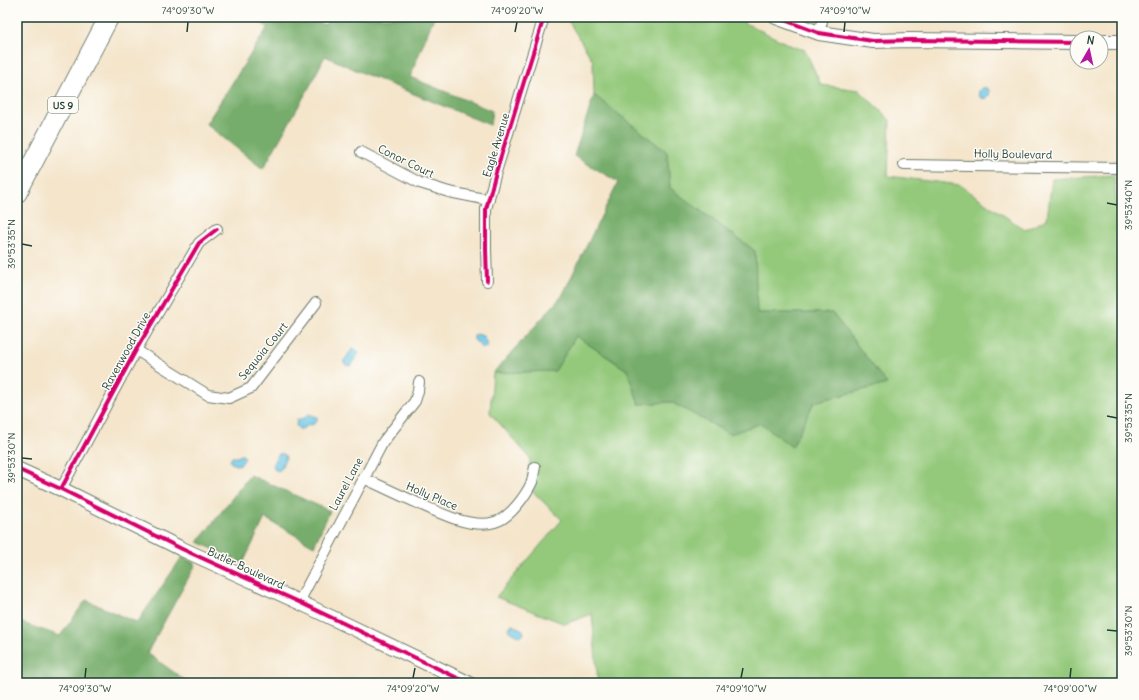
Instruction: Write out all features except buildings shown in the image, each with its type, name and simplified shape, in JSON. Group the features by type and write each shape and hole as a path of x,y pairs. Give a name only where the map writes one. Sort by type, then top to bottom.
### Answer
{"highway":[{"name":"US 9","path":"17,193 109,17"}],"street":[{"name":"Eagle Avenue","path":"487,281 486,209 544,17"},
{"path":"776,17 818,33 873,41 1069,42"},
{"path":"818,33 823,17"},
{"path":"1109,42 1122,42"},
{"name":"Conor Court","path":"361,152 420,183 449,192 489,200"},
{"name":"Holly Boulevard","path":"904,165 1122,168"},
{"name":"Ravenwood Drive","path":"61,489 136,350 199,243 217,229"},
{"name":"Sequoia Court","path":"136,350 208,395 230,398 251,388 316,303"},
{"name":"Laurel Lane","path":"298,602 383,442 415,401 419,382"},
{"name":"Holly Place","path":"363,478 445,516 467,522 482,524 496,522 505,517 515,507 525,494 532,481 535,467"},
{"name":"Butler Boulevard","path":"17,469 468,683"}],"green space":[{"path":"250,17 307,17 325,25 329,17 434,17 410,77 492,111 490,125 325,56 263,169 206,124 268,27"},
{"path":"566,17 733,17 794,47 805,50 821,85 859,90 890,120 888,176 960,185 1025,230 1047,219 1052,179 1114,175 1117,213 1122,215 1122,683 598,683 592,614 565,624 496,597 562,520 527,486 530,458 490,413 493,373 555,371 576,336 627,370 639,404 671,402 730,434 761,423 792,447 814,402 887,384 832,313 756,313 755,251 670,188 667,152 594,95 593,61"},
{"path":"594,95 667,152 670,188 755,251 757,313 832,313 887,384 814,402 792,447 761,423 730,434 671,402 639,404 627,370 576,336 555,371 493,373 562,296 618,182 574,156"},
{"path":"250,475 330,511 314,546 265,518 243,563 198,542"},
{"path":"182,557 196,564 147,653 189,683 17,683 17,621 60,636 86,600 137,623"}],"water":[{"path":"984,87 988,89 990,93 988,97 984,99 980,97 978,93 980,89"},
{"path":"477,334 483,336 486,341 487,346 485,348 481,348 474,340 474,336"},
{"path":"353,348 359,353 350,366 346,365 343,362"},
{"path":"309,414 317,417 317,421 314,424 299,429 296,426 297,420 304,418"},
{"path":"279,454 284,454 286,458 282,468 278,471 274,469 273,464"},
{"path":"241,455 245,458 241,464 237,465 231,463 230,461 232,457"},
{"path":"513,625 523,630 523,635 519,636 509,631 510,626"}],"cycle path":[{"path":"487,281 486,209 544,17"},
{"path":"776,17 819,33 873,41 1069,42"},
{"path":"61,489 136,350 199,243 217,229"},
{"path":"17,469 182,549 299,602 468,683"}]}
